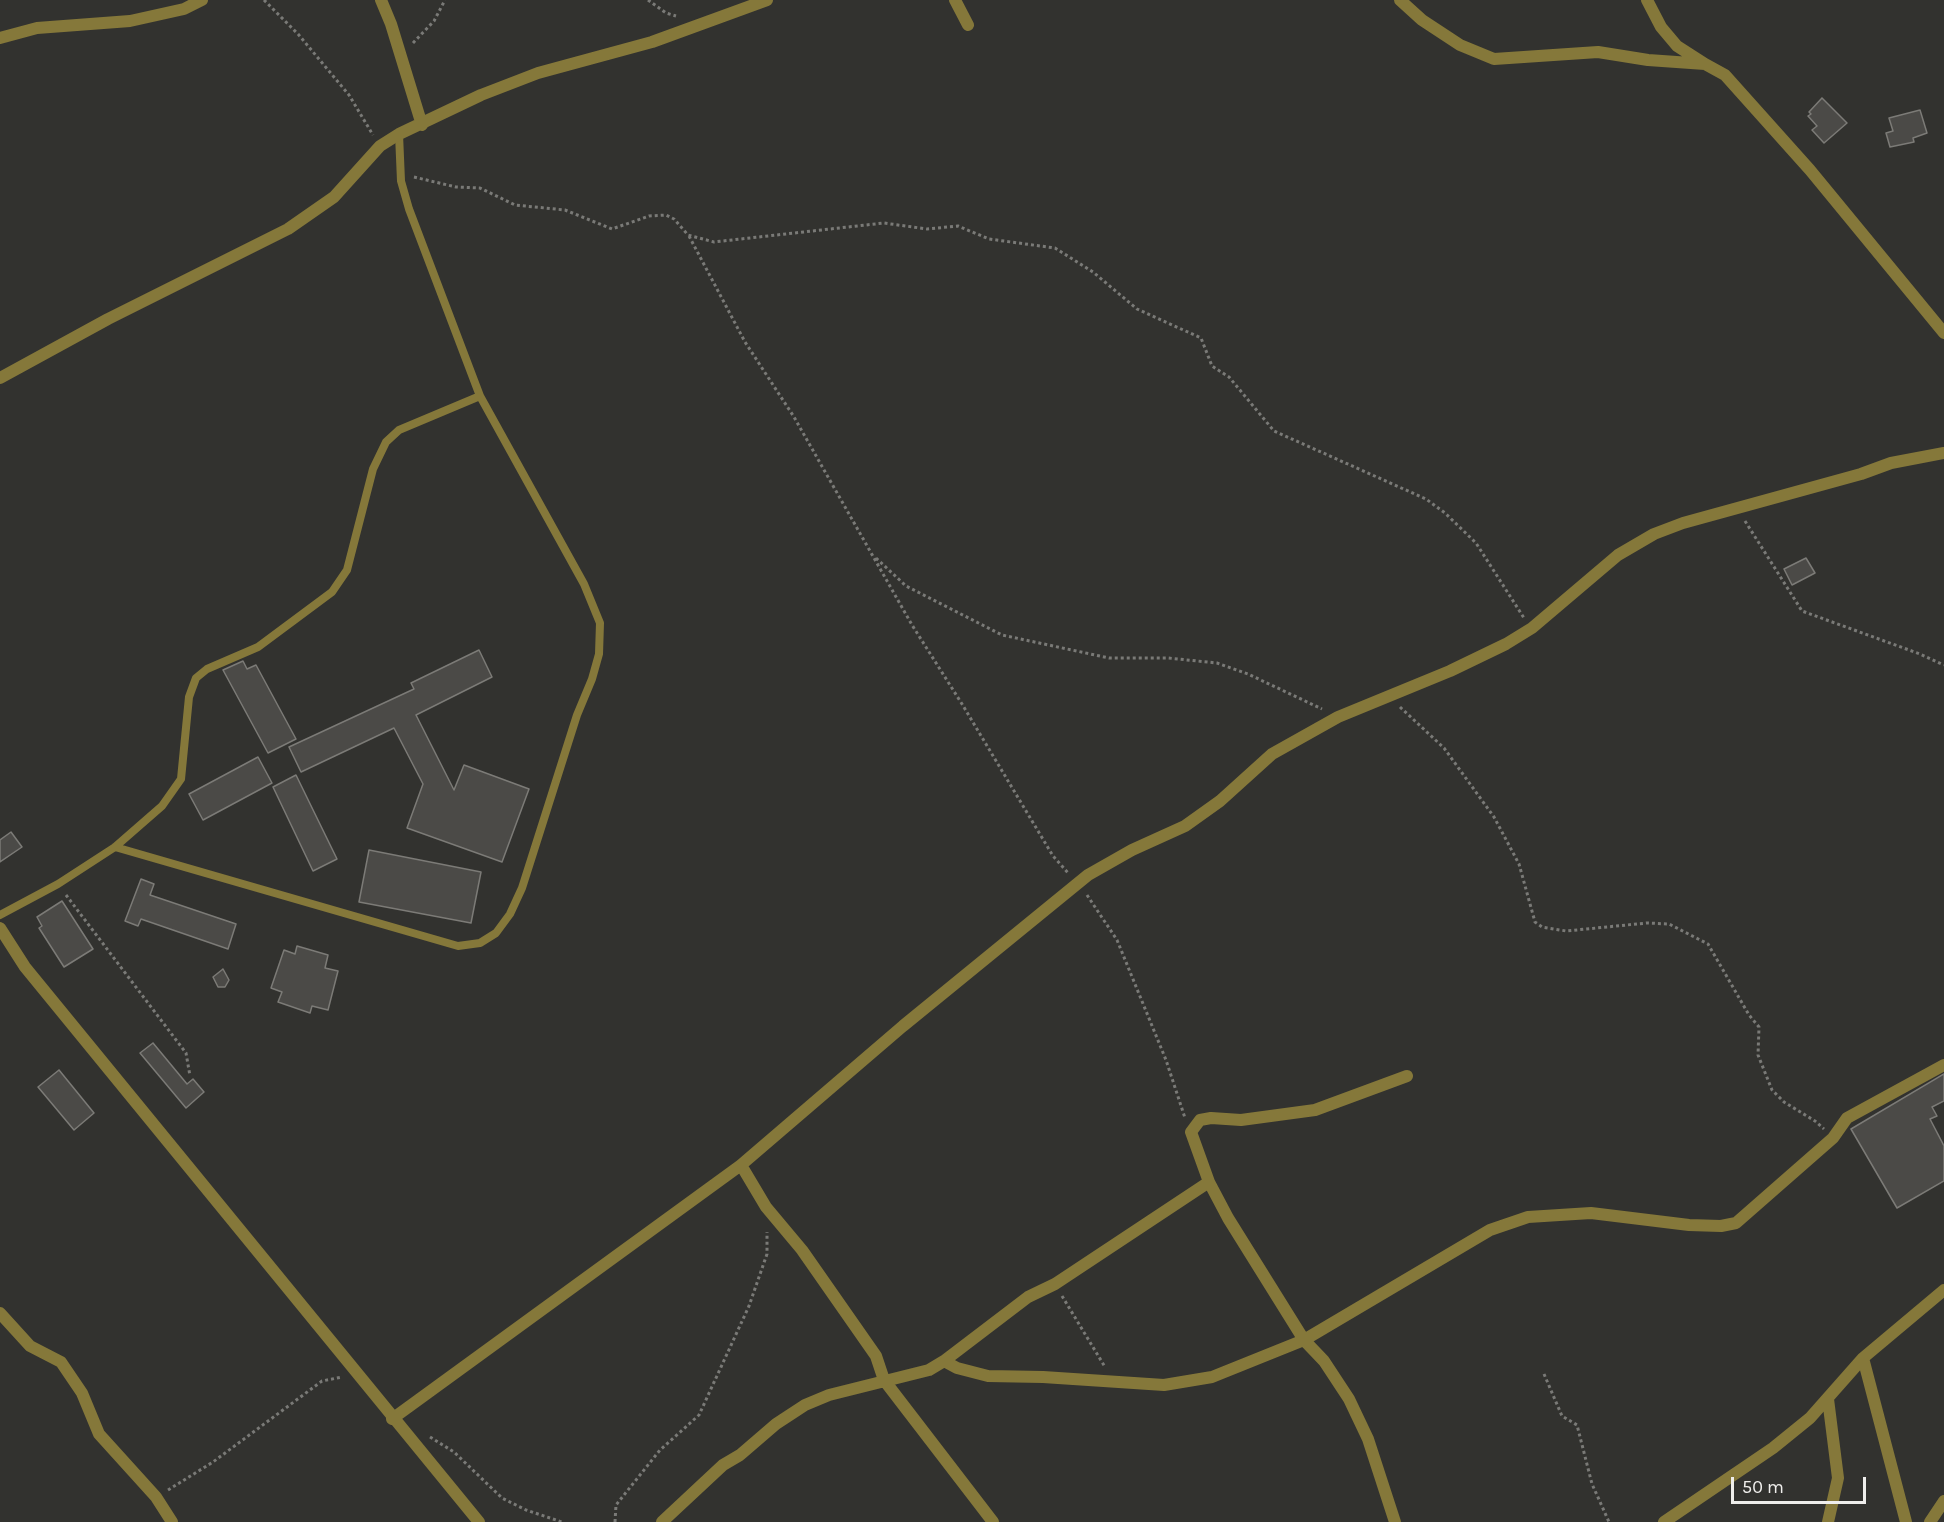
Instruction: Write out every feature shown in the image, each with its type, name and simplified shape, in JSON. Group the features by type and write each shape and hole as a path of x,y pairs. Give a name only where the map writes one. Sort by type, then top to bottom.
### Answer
{"street":[{"path":"0,38 37,28 141,19 184,9 202,0"},
{"path":"381,0 422,125"},
{"path":"0,378 108,319 288,229 334,196 380,146 399,134 422,125 480,95 538,73 652,42 767,0"},
{"path":"955,0 968,25"},
{"path":"1400,0 1422,20 1460,45 1494,59 1598,52 1676,63 1705,64"},
{"path":"1647,0 1661,27 1677,46 1725,75 1763,115 1944,333"},
{"path":"393,1419 741,1165 903,1026 1102,865 1185,826 1220,801 1272,754 1338,717 1384,696 1450,671 1532,628 1618,555 1669,528 1736,507 1861,474 1891,462 1944,453"},
{"path":"0,928 26,967 479,1522"},
{"path":"944,1361 957,1368 987,1376 1164,1385 1188,1383 1212,1377 1304,1340 1490,1230 1528,1217 1591,1213 1689,1225 1720,1226 1736,1223 1833,1138 1847,1118 1944,1065"},
{"path":"1395,1522 1368,1438 1349,1399 1324,1361 1304,1340 1228,1218 1209,1182 1191,1132 1200,1120 1211,1118 1241,1120 1316,1110 1407,1076"},
{"path":"741,1165 766,1207 802,1250 876,1356 884,1380 993,1522"},
{"path":"662,1522 723,1465 795,1411 829,1395 929,1370 1028,1297 1055,1284 1209,1182"},
{"path":"1664,1522 1773,1448 1810,1418 1863,1358 1944,1290"},
{"path":"0,1313 30,1346 61,1362 82,1393 99,1434 156,1497 172,1522"},
{"path":"1863,1358 1906,1522"},
{"path":"1828,1399 1838,1478 1828,1522"},
{"path":"1930,1522 1944,1501"}],"lane":[{"path":"115,847 448,944 473,946 486,940 503,927 522,888 577,715 592,679 599,654 598,614 480,396 424,256 409,209 401,174 399,134"},
{"path":"0,915 58,884 115,847 148,820 181,779 189,697 193,682 199,674 258,646 311,609 341,583 353,552 373,469 388,439 399,430 480,396"}],"path":[{"path":"264,0 298,34 349,95 380,146"},
{"path":"400,54 434,21 445,0"},
{"path":"648,0 666,13 680,17"},
{"path":"401,174 456,187 480,188 515,205 565,210 612,229 654,214 666,215 674,219 688,235 745,342 794,417 906,616 1053,856 1078,884 1117,940 1166,1060 1191,1132"},
{"path":"688,235 714,242 737,241 816,229 884,223 927,229 958,226 989,239 1055,248 1093,272 1137,309 1201,338 1212,366 1229,378 1274,431 1426,500 1445,513 1476,543 1513,604 1532,628"},
{"path":"1736,507 1799,609 1944,665"},
{"path":"873,554 906,586 1002,635 1109,658 1168,658 1216,663 1248,674 1338,717"},
{"path":"1384,696 1415,719 1444,748 1494,818 1519,864 1535,922 1542,927 1566,931 1647,923 1669,924 1708,944 1749,1015 1759,1027 1758,1055 1772,1090 1784,1102 1815,1121 1833,1138"},
{"path":"58,884 186,1053 190,1076"},
{"path":"615,1522 616,1505 660,1450 699,1415 733,1346 767,1254 766,1207"},
{"path":"1055,1284 1114,1382"},
{"path":"1544,1374 1562,1416 1577,1425 1580,1445 1592,1484 1609,1522"},
{"path":"156,1497 213,1462 322,1381 341,1377 362,1379"},
{"path":"427,1436 454,1452 502,1498 526,1510 562,1522"}],"building":[{"path":"1822,98 1847,123 1824,143 1812,130 1817,126 1808,116"},
{"path":"1920,110 1927,133 1913,138 1914,142 1890,147 1886,133 1893,131 1889,118"},
{"path":"1806,558 1815,573 1792,585 1784,569"},
{"path":"479,650 492,677 416,715 454,790 464,765 529,789 502,862 407,828 423,784 394,728 301,772 289,747 414,689 411,683"},
{"path":"243,661 247,669 256,665 296,739 268,753 223,670"},
{"path":"258,757 272,783 203,820 189,794"},
{"path":"296,775 337,859 313,871 273,787"},
{"path":"11,832 22,847 0,862 0,840"},
{"path":"369,850 481,872 471,923 359,902"},
{"path":"141,879 154,884 150,895 236,924 228,949 141,919 138,926 125,921"},
{"path":"62,901 93,949 64,967 39,928 42,926 37,917"},
{"path":"297,946 328,955 325,968 338,971 328,1010 312,1006 310,1013 278,1002 282,992 271,988 284,950 295,954"},
{"path":"223,969 229,980 225,987 218,987 213,977"},
{"path":"153,1043 187,1084 193,1079 204,1092 186,1108 140,1053"},
{"path":"59,1070 94,1113 74,1130 38,1087"},
{"path":"1944,1074 1944,1101 1932,1107 1937,1116 1930,1119 1944,1146 1944,1181 1897,1208 1851,1129"}]}
